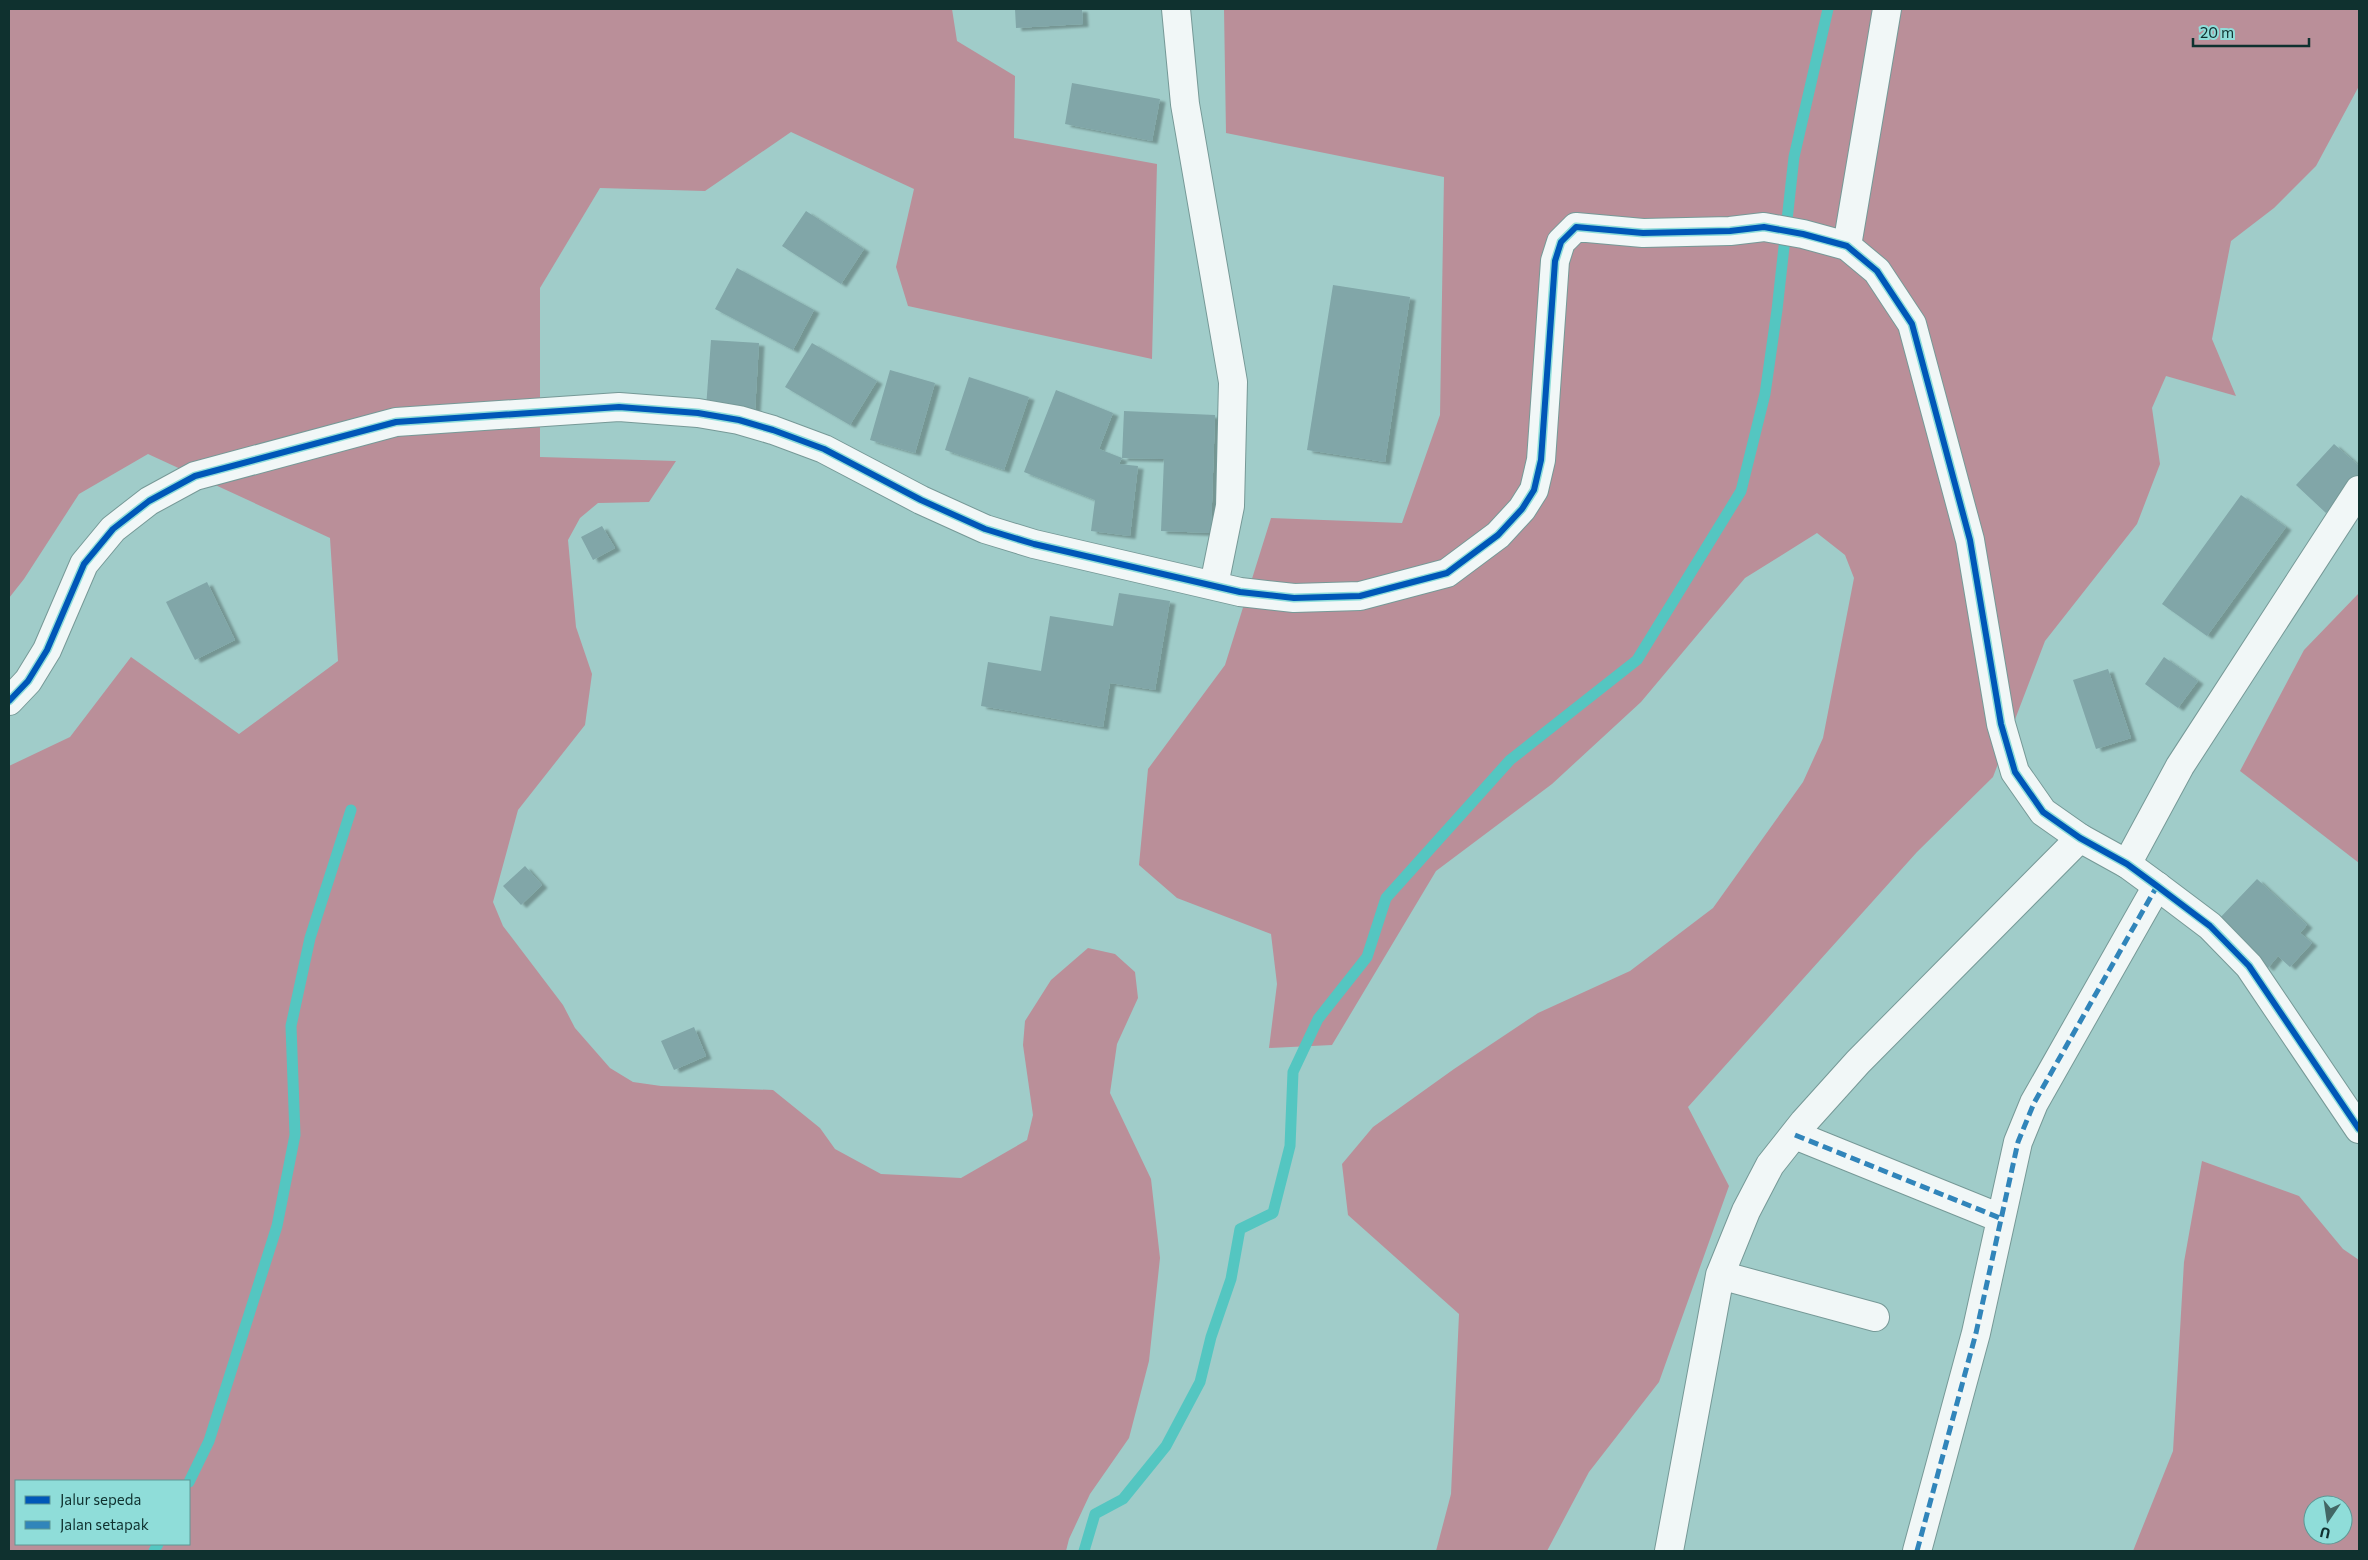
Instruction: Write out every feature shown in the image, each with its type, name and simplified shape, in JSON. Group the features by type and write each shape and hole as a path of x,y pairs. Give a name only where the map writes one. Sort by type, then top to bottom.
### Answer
{"street":[{"path":"1176,9 1185,104 1233,382 1230,506 1214,584"},
{"path":"1847,246 1887,9"},
{"path":"9,702 28,681 46,650 84,564 113,529 149,501 195,476 396,422 619,407 698,413 739,420 774,430 824,449 921,500 985,529 1034,544 1214,584 1240,592 1294,598 1360,596 1447,573 1498,535 1522,509 1534,490 1541,460 1556,261 1561,242 1576,227 1642,233 1730,231 1764,226 1847,246 1877,271 1912,324 1970,540 2001,724 2015,772 2042,812 2080,838 2127,864 2157,886 2210,926 2249,966 2359,1129"},
{"path":"2127,864 2180,766 2359,490"},
{"path":"1669,1551 1720,1275 1746,1211 1770,1165 1858,1062 2080,838"},
{"path":"1917,1551 1976,1333 2018,1142 2034,1103 2157,886"},
{"path":"1795,1135 2000,1218"},
{"path":"1720,1275 1875,1317"}],"shaded area":[{"path":"9,9 952,9 957,41 1015,76 1014,138 1157,164 1152,359 908,306 896,267 914,189 791,132 705,191 600,188 540,288 540,457 676,461 649,502 598,503 580,518 568,540 576,627 592,674 585,725 518,810 493,902 503,926 563,1005 575,1028 610,1068 633,1082 661,1086 773,1090 820,1128 835,1149 881,1174 961,1178 1027,1140 1033,1115 1023,1045 1025,1021 1051,980 1088,948 1115,954 1135,972 1138,998 1117,1044 1110,1093 1151,1179 1160,1258 1149,1361 1129,1438 1090,1494 1069,1539 1066,1551 9,1551 9,766 70,737 131,657 239,734 338,661 330,538 148,454 79,494 24,579 9,598"},
{"path":"1224,9 2359,9 2359,86 2316,166 2274,208 2231,241 2212,339 2236,396 2166,376 2152,408 2160,464 2137,524 2045,641 1993,777 1917,852 1688,1107 1729,1186 1659,1382 1589,1472 1547,1551 1436,1551 1451,1494 1459,1314 1348,1215 1342,1164 1373,1127 1454,1069 1538,1013 1630,971 1713,908 1803,782 1823,738 1854,578 1845,555 1817,533 1745,578 1641,702 1552,784 1436,871 1332,1045 1269,1048 1277,984 1271,934 1177,898 1139,865 1148,769 1225,665 1271,518 1402,523 1440,415 1444,177 1226,133"},
{"path":"2359,593 2359,863 2240,771 2304,650"},
{"path":"2202,1161 2299,1196 2343,1249 2359,1260 2359,1551 2133,1551 2173,1451 2184,1262"}],"building":[{"path":"1015,9 1082,9 1083,24 1016,28"},
{"path":"1072,83 1160,99 1152,141 1065,124"},
{"path":"806,211 864,249 841,284 782,246"},
{"path":"737,268 814,310 793,350 715,309"},
{"path":"1333,285 1410,297 1385,462 1307,450"},
{"path":"711,340 759,343 755,411 706,408"},
{"path":"812,343 877,381 850,425 785,387"},
{"path":"890,370 935,383 915,453 870,440"},
{"path":"969,377 1029,397 1004,470 945,450"},
{"path":"1056,390 1113,413 1099,449 1122,458 1119,464 1138,466 1130,536 1091,531 1095,500 1024,472"},
{"path":"1124,411 1215,415 1211,533 1161,531 1164,459 1122,458"},
{"path":"2334,444 2359,466 2359,476 2326,513 2296,485"},
{"path":"2241,495 2286,527 2207,636 2162,604"},
{"path":"602,526 615,548 593,560 581,537"},
{"path":"207,582 235,640 195,660 166,602"},
{"path":"1119,593 1170,601 1155,690 1110,683 1103,727 981,706 988,662 1041,671 1050,616 1113,626"},
{"path":"2164,657 2198,681 2178,708 2145,684"},
{"path":"2108,669 2131,738 2096,749 2073,680"},
{"path":"525,866 542,885 521,905 503,886"},
{"path":"2257,879 2307,925 2300,933 2312,943 2290,967 2278,956 2268,968 2217,921"},
{"path":"694,1027 706,1056 674,1070 661,1041"}],"waterway":[{"path":"1084,1551 1095,1514 1123,1499 1166,1446 1200,1382 1211,1337 1231,1279 1240,1229 1273,1213 1290,1146 1293,1072 1318,1019 1367,957 1386,898 1510,760 1637,660 1741,491 1765,394 1777,310 1794,157 1828,9"},
{"path":"190,1480 209,1441 277,1226 295,1135 291,1026 310,938 351,810"},
{"path":"154,1551 157,1545"}],"marked path":[{"path":"1917,1551 1976,1333 2018,1142 2034,1103 2157,886"},
{"path":"1795,1135 2000,1218"}],"cycle path":[{"path":"9,701 28,681 47,650 84,564 113,529 149,501 195,476 396,422 619,407 698,413 739,420 773,430 824,449 921,500 985,529 1034,544 1240,592 1294,598 1360,596 1447,573 1498,535 1522,509 1534,490 1541,460 1555,261 1561,242 1576,227 1643,233 1730,231 1764,227 1803,234 1847,246 1877,271 1912,324 1970,540 2001,724 2015,772 2043,812 2080,838 2127,864 2157,886 2210,926 2249,966 2359,1129"}]}
